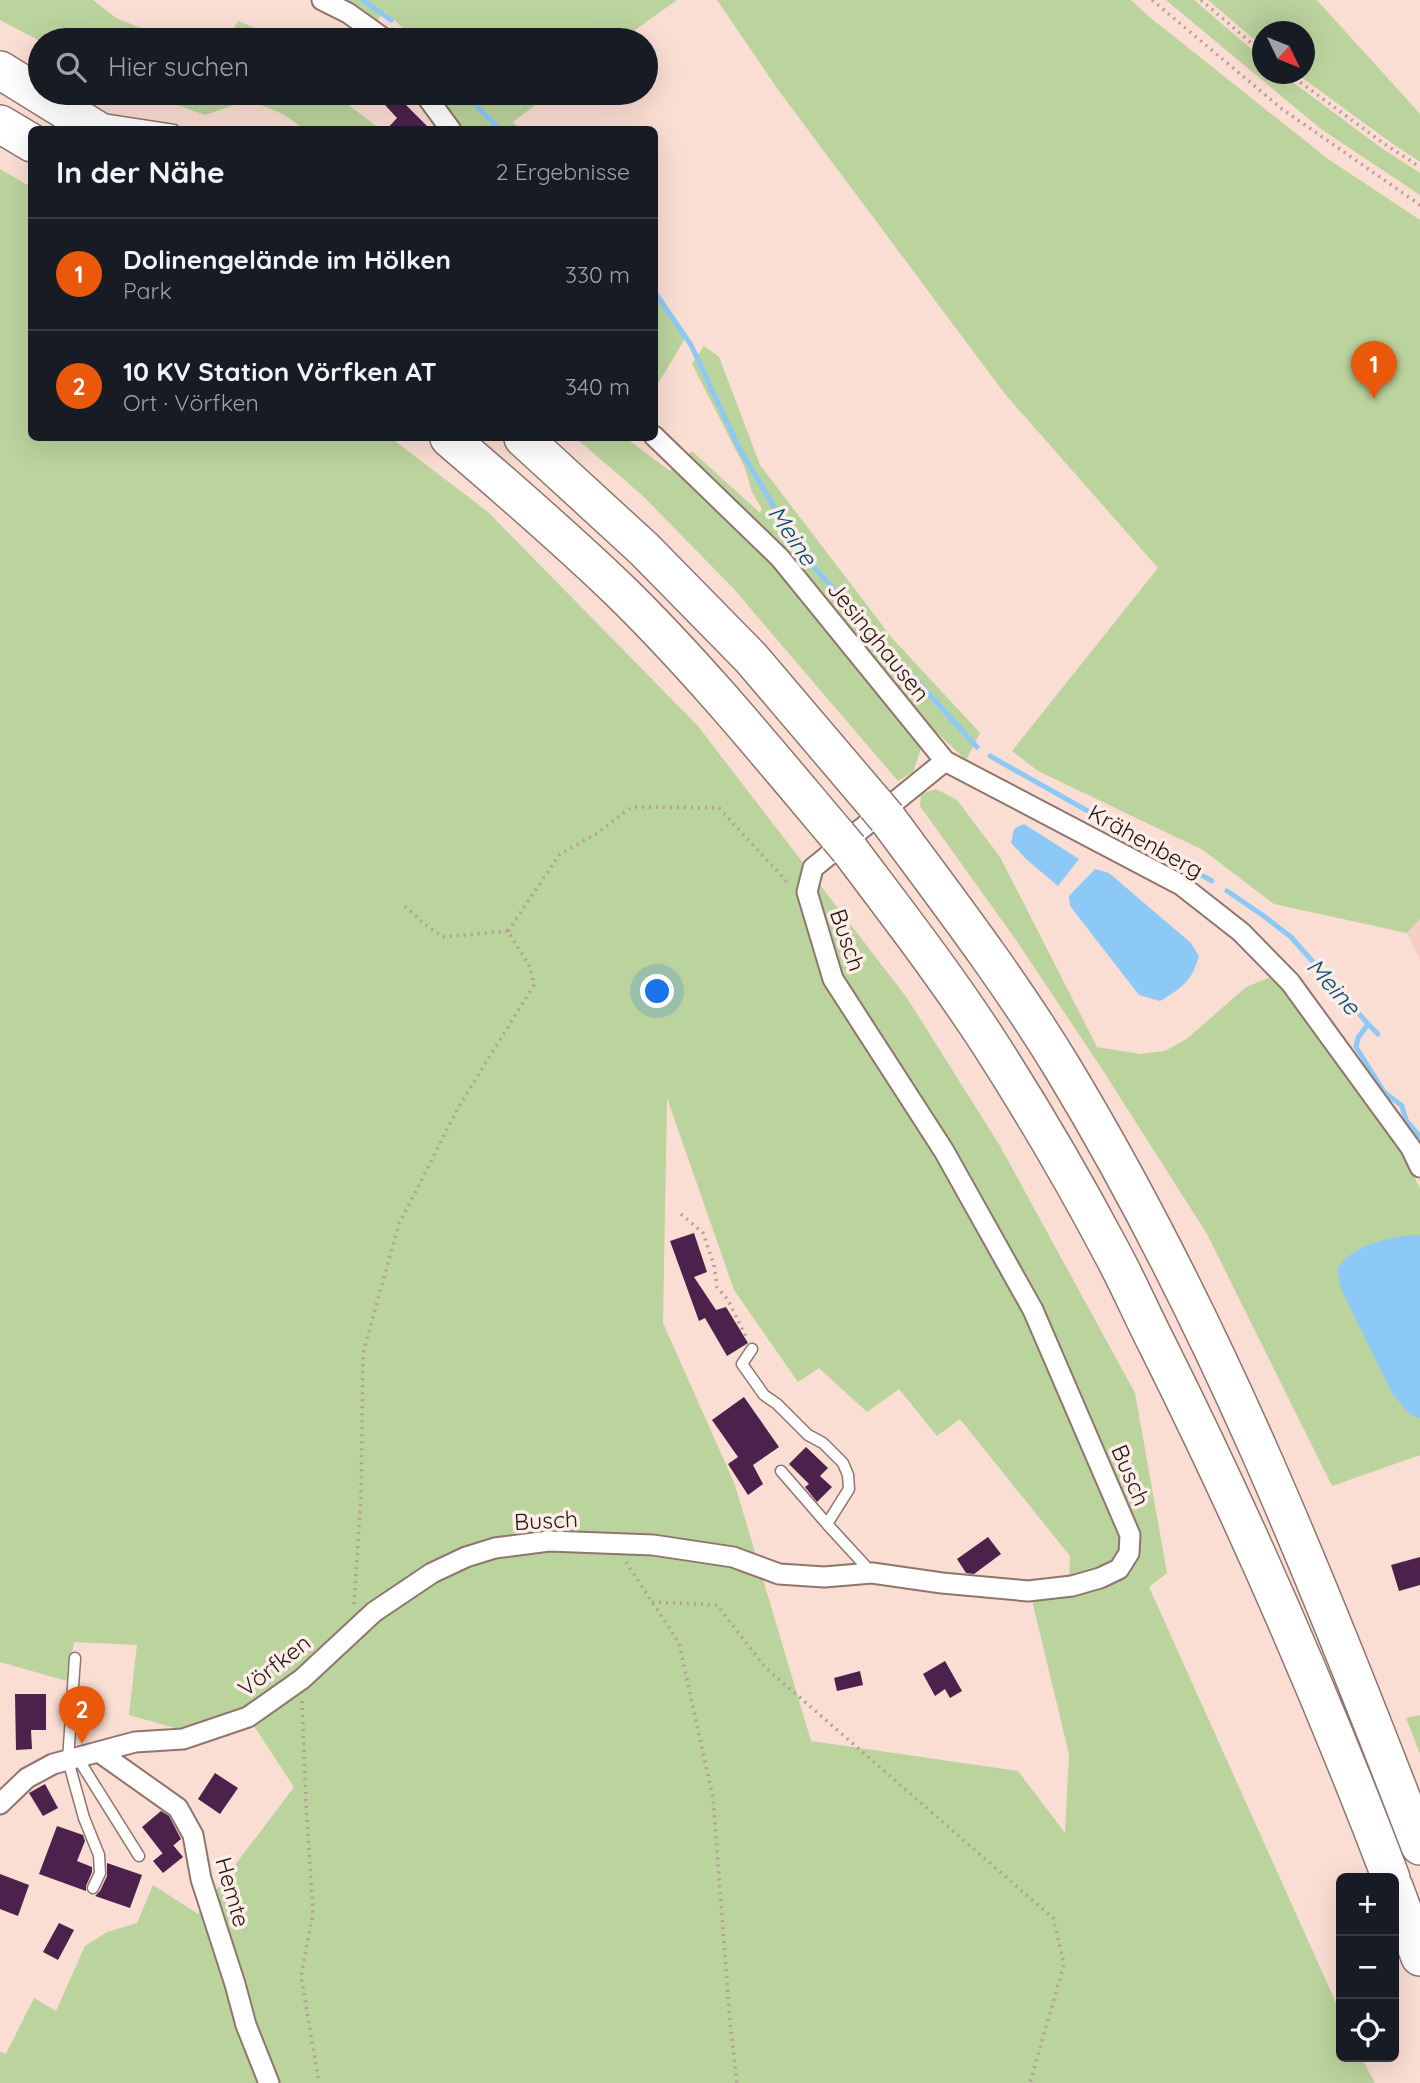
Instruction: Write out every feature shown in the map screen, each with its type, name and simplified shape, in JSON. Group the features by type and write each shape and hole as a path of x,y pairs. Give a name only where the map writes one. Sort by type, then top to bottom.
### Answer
{"highway":[{"path":"2,71 28,87"},
{"path":"57,105 85,122"},
{"path":"0,124 28,141"},
{"path":"453,441 619,590 727,704 843,842 937,964 991,1045 1112,1252 1212,1453 1344,1754 1389,1873"},
{"path":"526,441 644,549 751,658 881,812 956,911 1060,1064 1132,1188 1227,1376 1286,1508 1420,1846"},
{"path":"1399,1900 1420,1957"}],"street":[{"path":"322,0 348,13 369,28"},
{"path":"433,105 448,126"},
{"name":"Jesinghausen","path":"658,440 780,558 945,761"},
{"name":"Busch","path":"373,1612 432,1573 466,1557 495,1548 549,1541 653,1545 733,1557 779,1574 824,1577 872,1573 1028,1591 1072,1586 1119,1569 1129,1553 1130,1535 1033,1310 944,1151 834,979 807,892 813,868 945,761"},
{"name":"Krähenberg","path":"945,761 1181,886 1241,932 1290,982 1411,1148 1420,1167"},
{"name":"Vörfken","path":"0,1804 27,1778 53,1764 135,1742 183,1739 248,1717 302,1679 373,1612"},
{"name":"Hemte","path":"100,1752 178,1808 193,1835 201,1879 246,2025 269,2083"}],"lane":[{"path":"85,122 130,126"},
{"path":"752,1349 742,1364 764,1395 778,1404 808,1434 823,1443 844,1463 849,1489 827,1524"},
{"path":"781,1471 872,1573"},
{"path":"75,1658 72,1758 84,1818 99,1855 100,1873 93,1888"},
{"path":"72,1758 139,1856"}],"path":[{"path":"1152,0 1282,109 1420,205"},
{"path":"1201,0 1252,43"},
{"path":"1303,84 1420,167"},
{"path":"508,931 560,854 596,834 632,807 719,808 811,908"},
{"path":"403,904 443,937 508,931"},
{"path":"353,1611 361,1498 363,1353 399,1224 459,1106 534,985 530,967 508,931"},
{"path":"681,1214 703,1233 717,1287 728,1300 752,1349"},
{"path":"614,1543 679,1643 713,1798 737,2083"},
{"path":"652,1602 717,1605 765,1667 1053,1918 1064,1964 1030,2083"},
{"path":"302,1679 313,1913 301,1976 319,2083"}],"shaded area":[{"path":"1420,919 1420,960 1407,933"}],"green space":[{"path":"0,0 93,0 116,18 141,28 28,28 28,35 0,20"},
{"path":"337,0 677,0 638,28 403,28 384,11 376,22"},
{"path":"717,0 1131,0 1328,159 1420,220 1420,919 1407,933 1274,904 1203,850 1038,771 1012,751 1158,568 1005,394 779,91"},
{"path":"1166,0 1194,0 1252,49 1252,72"},
{"path":"1208,0 1317,0 1420,114 1420,162 1311,84 1315,84 1315,21 1252,21 1252,37"},
{"path":"238,21 256,28 234,28"},
{"path":"1267,84 1295,84 1420,173 1420,195 1321,129"},
{"path":"178,105 234,105 205,115"},
{"path":"261,105 349,105 376,126 300,126 283,114"},
{"path":"439,105 535,105 513,122 516,126 450,126"},
{"path":"0,169 28,185 28,441 395,441 488,512 697,725 907,998 1000,1146 1135,1393 1167,1573 1149,1587 1336,2003 1336,2062 1364,2062 1375,2083 0,2083 0,2052 6,2054 34,1998 56,2011 85,1946 107,1932 137,1923 153,1885 198,1914 294,1787 250,1720 182,1730 129,1715 137,1645 74,1642 67,1681 0,1662","holes":["667,1098 734,1290 798,1382 819,1368 867,1412 899,1389 937,1436 960,1419 1070,1556 1069,1585 1029,1588 1069,1754 1065,1833 1018,1771 811,1741 735,1485 663,1323"]},
{"path":"658,297 687,335 658,384"},
{"path":"704,346 719,357 760,465 892,638 980,733 966,760 929,725 913,772 898,781 733,588 643,496 579,441 630,441 670,471 692,451 760,513 762,509 752,492 745,468 692,364"},
{"path":"936,789 957,800 1000,857 1097,1047 1140,1054 1165,1051 1188,1038 1246,987 1273,976 1403,1156 1420,1188 1420,1455 1332,1486 1207,1234 1016,940 920,806 921,794"},
{"path":"1420,1715 1420,1754 1406,1718"}],"water":[{"path":"1024,824 1079,859 1058,886 1011,843 1014,829"},
{"path":"1095,869 1109,873 1191,943 1199,956 1185,983 1160,1001 1139,995 1070,906 1069,896"},
{"path":"1420,1235 1420,1419 1409,1414 1392,1393 1341,1289 1337,1268 1356,1251 1373,1243"}],"building":[{"path":"385,105 406,105 427,126 390,126 397,118"},
{"path":"694,1233 707,1272 694,1277 716,1310 726,1307 748,1343 727,1356 705,1318 699,1321 670,1241"},
{"path":"744,1397 779,1447 753,1465 763,1484 748,1495 728,1464 738,1457 712,1420"},
{"path":"806,1447 828,1468 820,1476 832,1487 817,1502 805,1487 809,1484 789,1464"},
{"path":"988,1537 1001,1554 974,1574 966,1573 957,1559"},
{"path":"1420,1557 1420,1585 1399,1591 1391,1565"},
{"path":"945,1661 962,1691 950,1698 945,1689 935,1696 923,1674"},
{"path":"860,1671 863,1685 837,1691 834,1678"},
{"path":"15,1694 46,1694 46,1730 31,1730 32,1749 16,1750"},
{"path":"215,1773 238,1788 220,1814 198,1799"},
{"path":"45,1784 58,1808 43,1816 29,1793"},
{"path":"161,1811 169,1816 181,1839 163,1854 142,1827"},
{"path":"57,1826 83,1835 85,1841 77,1861 92,1867 86,1891 39,1874"},
{"path":"173,1845 183,1857 163,1873 153,1861"},
{"path":"107,1863 142,1875 130,1908 95,1896 107,1876"},
{"path":"0,1874 29,1885 18,1916 0,1909"},
{"path":"59,1923 74,1930 58,1960 43,1952"}],"waterway":[{"name":"Meine","path":"363,0 391,20"},
{"name":"Meine","path":"476,105 496,126"},
{"name":"Meine","path":"658,297 691,345 739,448 802,554 977,747"},
{"name":"Meine","path":"990,756 1212,881"},
{"name":"Meine","path":"1227,891 1291,937 1368,1024 1358,1038 1356,1047 1384,1092 1402,1106 1406,1120 1420,1137"},
{"path":"1368,1024 1378,1034"}],"place":[{"name":"Dolinengelände im Hölken","path":"1374,399"},
{"name":"10 KV Station Vörfken AT","path":"82,1744"}]}
